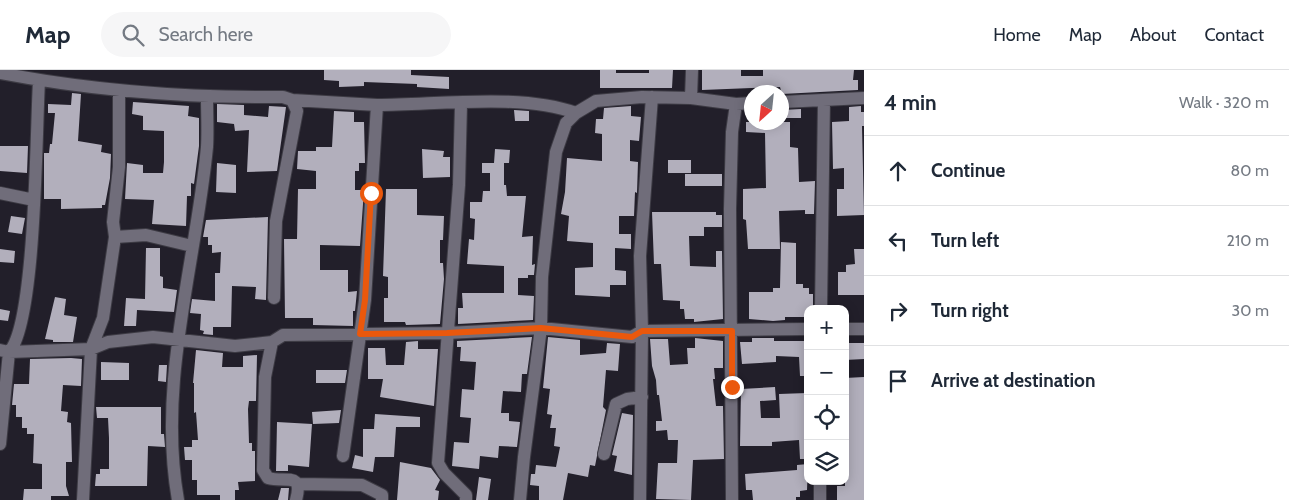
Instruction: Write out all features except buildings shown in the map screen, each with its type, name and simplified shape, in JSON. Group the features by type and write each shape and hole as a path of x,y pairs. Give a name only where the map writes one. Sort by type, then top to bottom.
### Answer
{"street":[{"path":"691,98 692,70"},
{"path":"0,74 119,91 208,98 283,97 292,100 377,105 523,103 564,109 576,113"},
{"path":"5,351 15,346 24,310 29,274 39,81"},
{"path":"83,500 87,396 91,349 102,318 115,237 113,222 119,167 119,91"},
{"path":"640,500 642,331 640,256 652,97"},
{"path":"520,500 541,328 542,277 556,152 564,128 576,113 596,101 652,97 691,98 744,104"},
{"path":"178,500 172,408 179,339 207,146 208,98"},
{"path":"789,102 864,98"},
{"path":"274,298 276,221 296,111 292,100"},
{"path":"821,305 824,100"},
{"path":"461,104 459,185 438,463 444,473 466,495 466,500"},
{"path":"732,500 730,209 732,132 736,104"},
{"path":"343,456 349,401 365,300 377,105"},
{"path":"0,193 34,200"},
{"path":"115,237 146,235 192,246"},
{"path":"5,351 91,349 108,342 153,337 235,346 272,342 283,335 447,333 541,328 632,337 642,331 804,329"},
{"path":"849,329 864,329"},
{"path":"272,342 264,378 263,470 268,478 293,480 298,484 362,485 382,496 382,500"},
{"path":"0,444 5,351"},
{"path":"604,454 616,404 627,398 642,397"},
{"path":"296,500 298,484"},
{"path":"820,485 820,500"}],"route":[{"path":"371,193 365,300 360,334 447,333 541,328 632,337 642,331 732,331 732,387"}]}
